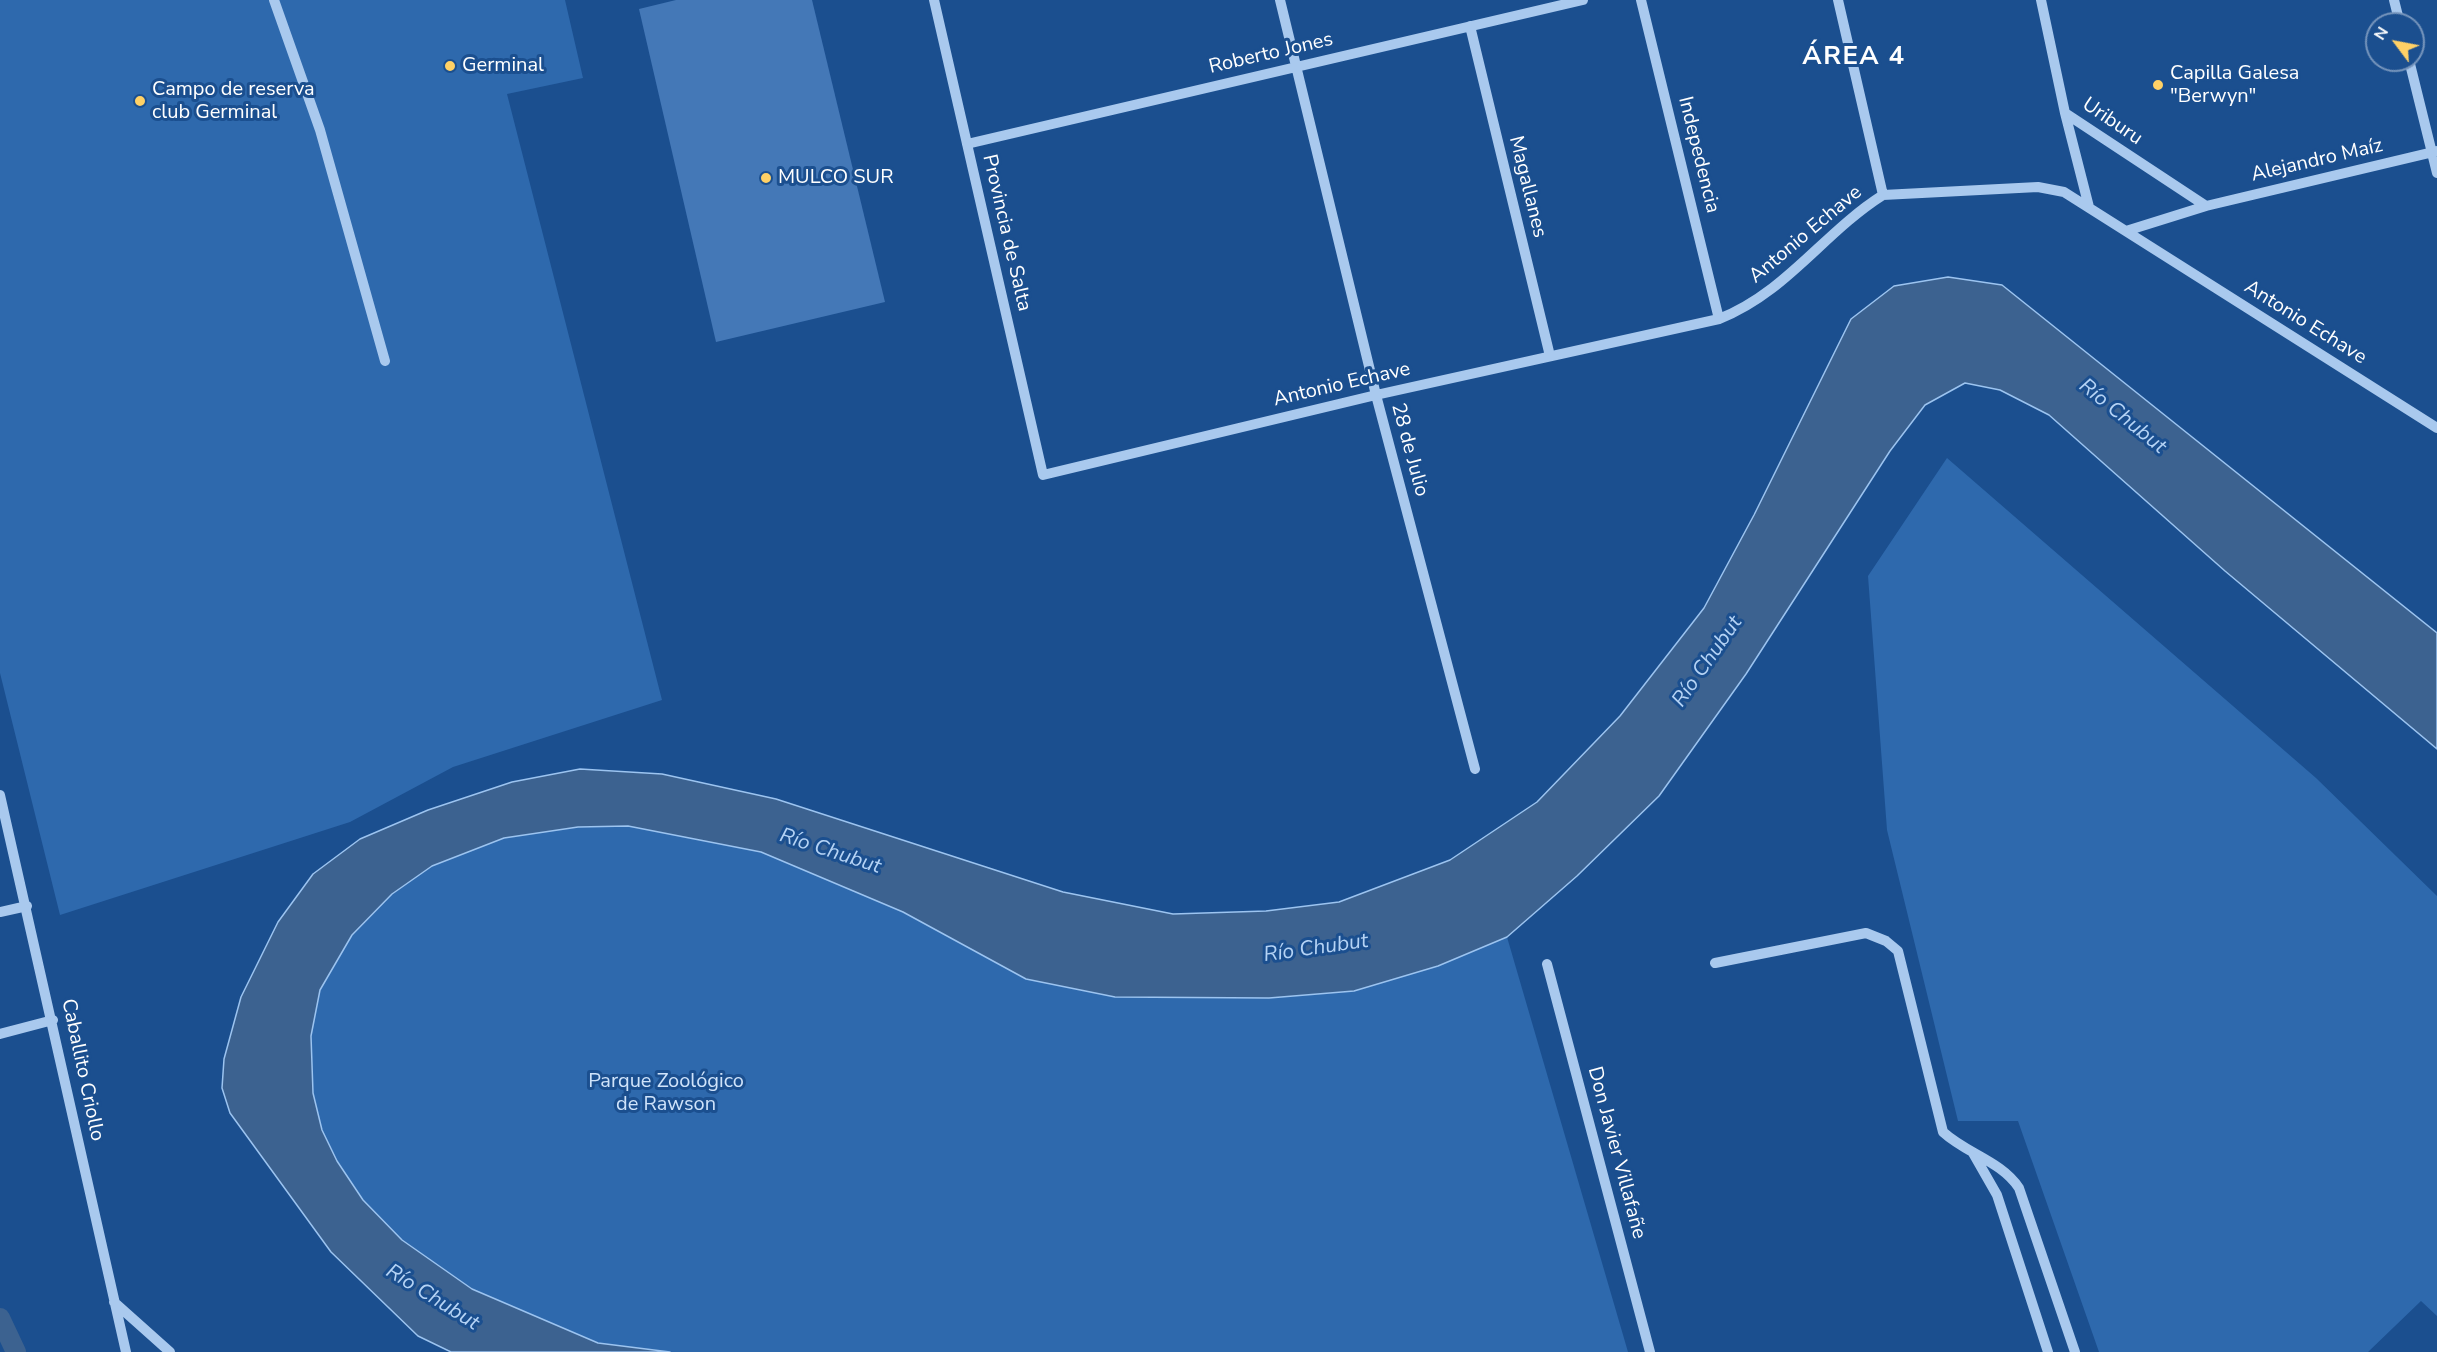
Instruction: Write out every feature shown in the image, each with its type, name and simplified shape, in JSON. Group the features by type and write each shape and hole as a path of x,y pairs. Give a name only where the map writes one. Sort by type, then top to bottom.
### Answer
{"street":[{"path":"274,0 320,130 385,361"},
{"name":"Provincia de Salta","path":"934,0 1043,475"},
{"name":"28 de Julio","path":"1280,0 1376,395 1475,769"},
{"name":"Roberto Jones","path":"967,144 1583,0"},
{"name":"Indepedencia","path":"1641,0 1719,318"},
{"path":"1838,0 1883,195"},
{"name":"Uriburu","path":"2041,0 2065,113 2205,206"},
{"name":"Magallanes","path":"1470,26 1550,356"},
{"path":"2412,72 2434,151 2437,173"},
{"path":"2065,113 2089,207"},
{"name":"Alejandro Maíz","path":"2126,231 2205,206 2434,151"},
{"name":"Antonio Echave","path":"1043,475 1376,395 1719,318 1746,308 1765,296 1863,208 1883,195 2038,187 2064,192 2089,207 2437,428"},
{"name":"Caballito Criollo","path":"0,795 53,1020 126,1352"},
{"path":"0,912 27,906"},
{"path":"1715,963 1866,933 1886,941 1898,951 1943,1132 1973,1153 2009,1173 2019,1188 2075,1352"},
{"name":"Don Javier Villafañe","path":"1547,964 1650,1352"},
{"path":"0,1034 53,1020"},
{"path":"1973,1153 1997,1195 2048,1352"},
{"path":"114,1302 170,1352"}],"green space":[{"path":"0,0 565,0 583,78 507,94 662,700 453,767 350,822 60,915 0,673"},
{"path":"1947,458 2316,778 2437,896 2437,1316 2421,1301 2368,1352 2099,1352 2018,1121 1958,1121 1887,830 1868,576"},
{"name":"Parque Zoológico de Rawson","path":"628,826 761,852 903,912 1026,979 1115,997 1269,998 1354,991 1438,966 1507,937 1628,1352 670,1352 598,1343 472,1289 402,1240 363,1200 337,1161 322,1130 313,1093 311,1036 320,990 352,935 392,894 432,866 504,838 578,827"}],"water":[{"name":"Río Chubut","path":"1948,277 2002,285 2437,633 2437,749 2225,571 2049,415 2000,390 1965,383 1925,405 1890,451 1746,674 1659,796 1577,876 1507,937 1438,966 1354,991 1269,998 1115,997 1026,979 903,912 761,852 628,826 578,827 504,838 432,866 392,894 352,935 320,990 311,1036 313,1093 322,1130 337,1161 363,1200 402,1240 472,1289 598,1343 670,1352 451,1352 418,1336 331,1252 230,1113 222,1088 224,1059 241,997 278,922 313,874 360,839 428,810 512,782 580,769 662,774 776,799 1063,892 1173,914 1266,911 1339,902 1450,860 1537,802 1620,716 1704,608 1754,515 1851,319 1894,286"}],"building":[{"name":"MULCO SUR","path":"676,0 812,0 885,302 716,342 639,9"}],"waterway":[{"path":"0,1318 16,1352"}],"place":[{"name":"Germinal","path":"450,66"},
{"name":"Capilla Galesa \"Berwyn\"","path":"2158,85"},
{"name":"Campo de reserva club Germinal","path":"140,101"},
{"name":"MULCO SUR","path":"766,178"}],"district":[{"name":"ÁREA 4","path":"1854,58"}]}
